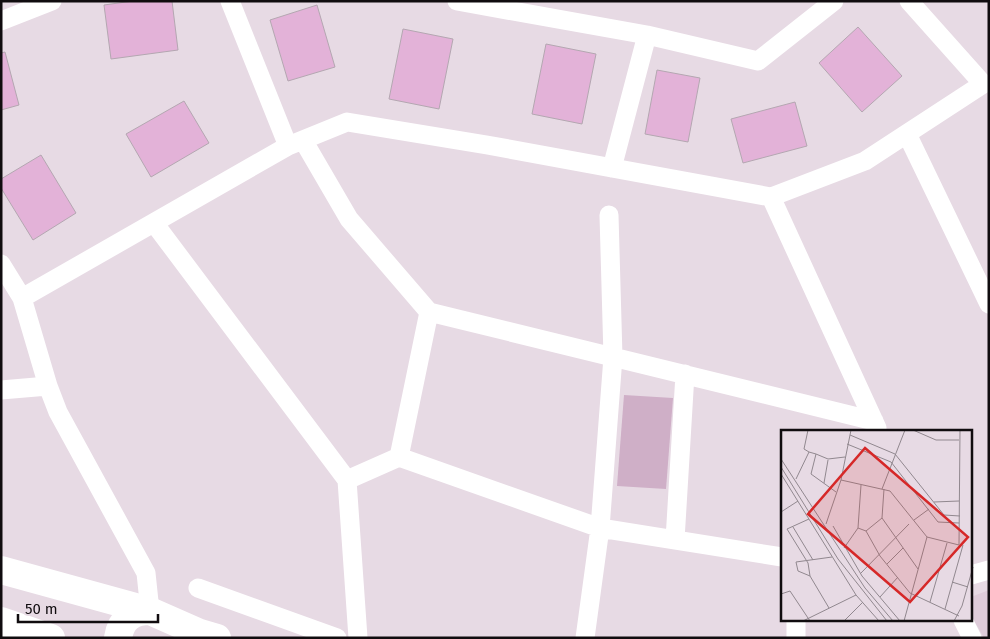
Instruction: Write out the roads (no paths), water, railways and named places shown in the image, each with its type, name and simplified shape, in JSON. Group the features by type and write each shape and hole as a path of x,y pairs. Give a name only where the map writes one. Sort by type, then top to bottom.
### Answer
{"highway":[{"path":"1,570 217,638"},
{"path":"118,638 120,628 132,614 141,611 162,621"},
{"path":"1,622 51,638"}],"street":[{"path":"1,22 52,1"},
{"path":"230,1 296,143 349,219 429,312 685,374 876,426"},
{"path":"457,1 647,35 758,61 834,1"},
{"path":"22,298 296,143 347,122 487,145 771,197 866,161 986,83 909,1"},
{"path":"612,168 647,35"},
{"path":"906,134 989,304"},
{"path":"771,197 876,426"},
{"path":"585,638 600,528 613,357 608,215"},
{"path":"154,223 347,480 358,638"},
{"path":"1,264 22,298 48,386 58,412 146,573 162,621"},
{"path":"399,456 429,312"},
{"path":"675,540 685,374"},
{"path":"1,390 48,386"},
{"path":"347,480 399,456 600,528 781,557"},
{"path":"972,575 989,570"},
{"path":"198,588 337,638"},
{"path":"796,622 796,638"},
{"path":"964,622 972,638"}]}
